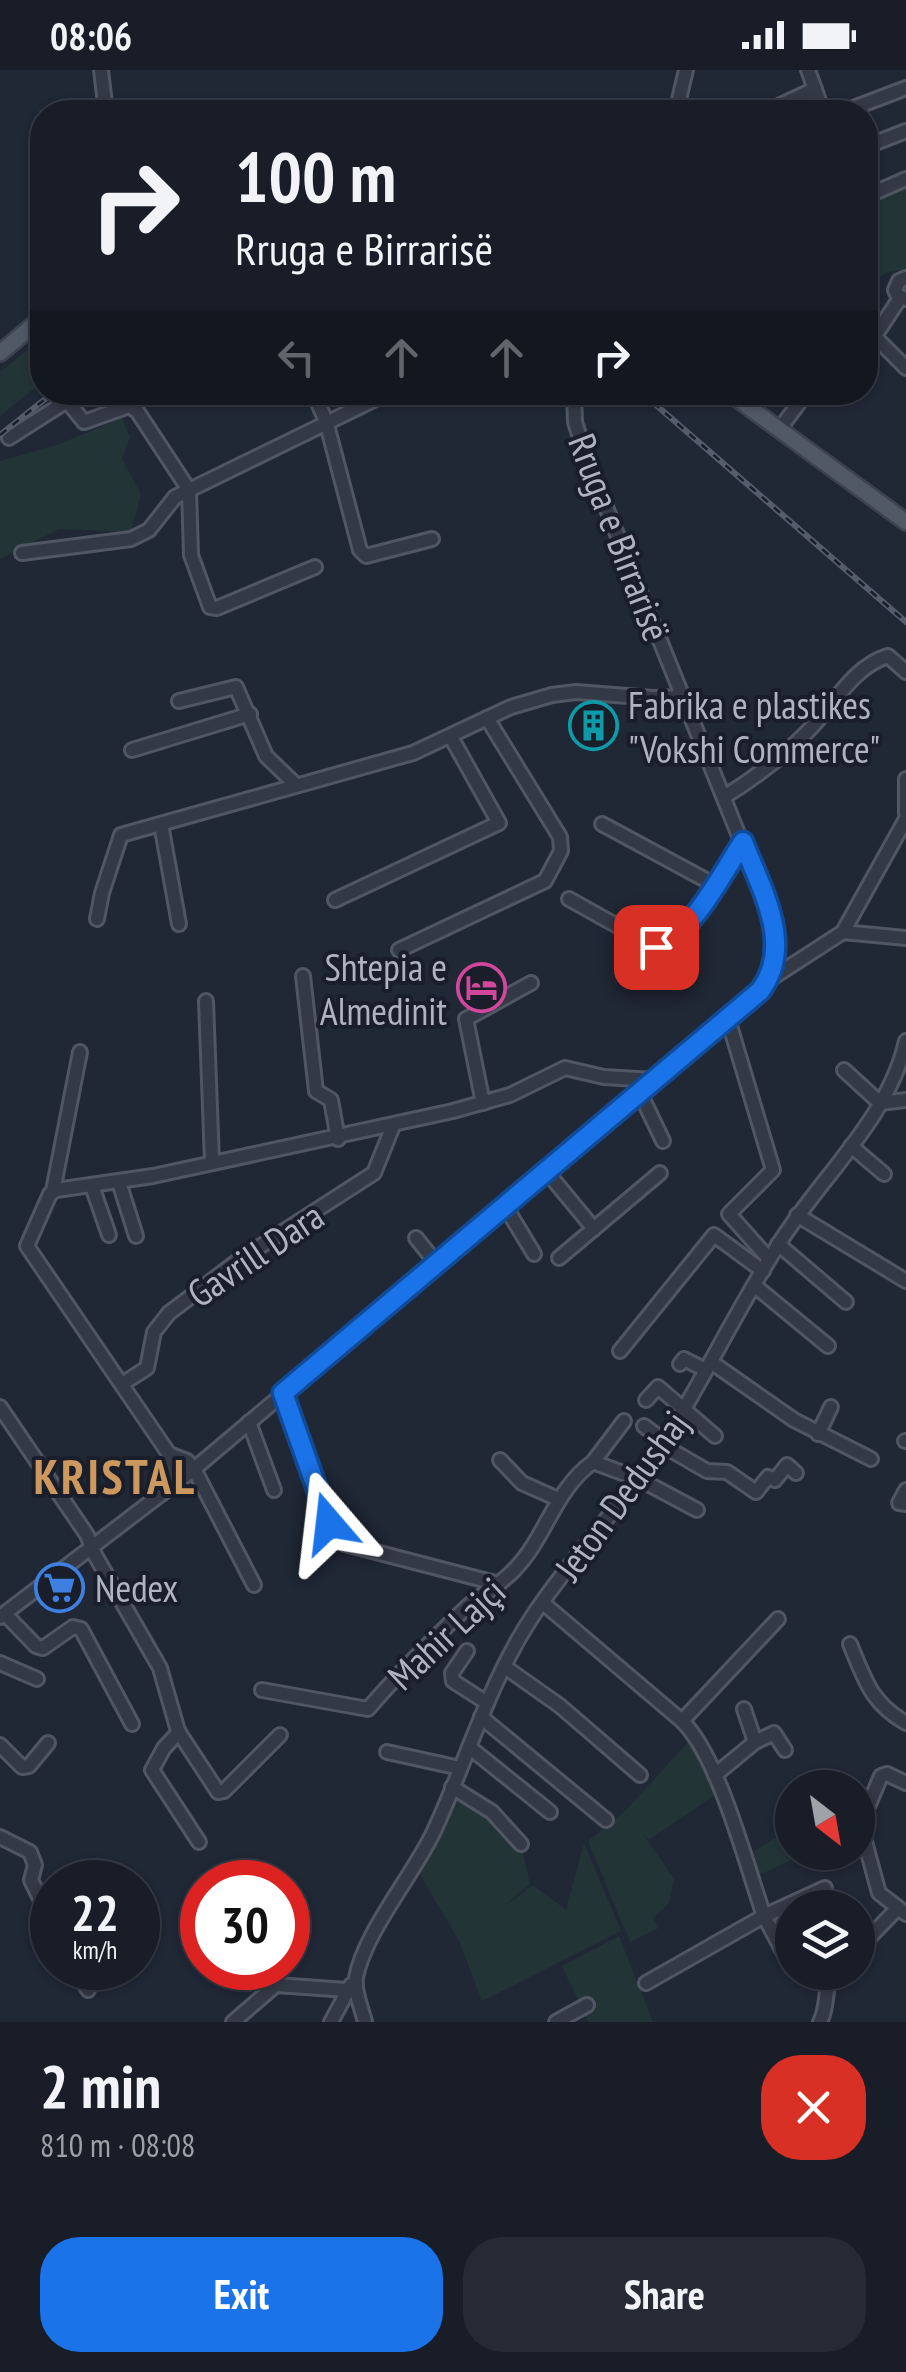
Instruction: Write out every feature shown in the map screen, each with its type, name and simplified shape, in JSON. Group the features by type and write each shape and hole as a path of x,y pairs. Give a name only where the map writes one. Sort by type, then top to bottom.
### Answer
{"main road":[{"path":"0,353 30,328"},
{"path":"745,405 906,522"}],"street":[{"path":"100,70 104,100"},
{"path":"679,100 686,70"},
{"path":"808,70 819,100"},
{"path":"874,100 906,88"},
{"path":"793,100 815,90"},
{"path":"878,142 906,132"},
{"path":"878,191 906,178"},
{"path":"878,335 903,299 895,286 906,278"},
{"path":"878,339 901,351 906,368"},
{"path":"8,438 60,405"},
{"path":"69,405 84,422 129,406 137,411 189,490 192,556 210,607 218,608 315,567"},
{"path":"319,405 360,550 366,556 432,539"},
{"path":"22,553 131,539 149,530 174,498 361,405"},
{"name":"Rruga e Birrarisë","path":"574,405 575,422 587,460 775,928 776,954 768,980"},
{"path":"779,430 797,405"},
{"path":"724,797 802,738 868,666 888,656 906,672"},
{"path":"178,701 236,687 266,756 296,786"},
{"path":"97,919 121,835 413,753 522,704 576,692 681,697"},
{"path":"132,750 250,714"},
{"path":"399,950 546,881 560,851 560,838 487,718"},
{"path":"335,900 499,824 452,737"},
{"path":"843,932 906,816 906,779"},
{"path":"161,824 179,924"},
{"path":"602,824 715,885"},
{"path":"570,899 646,945 656,947 676,934 743,842"},
{"path":"132,1724 81,1629 73,1626 43,1648 2,1616 166,1492 728,1019 768,980 843,932 854,930 906,938"},
{"path":"303,976 316,1091 330,1100 338,1138"},
{"path":"483,1104 466,1020 531,983"},
{"path":"206,1001 212,1162"},
{"path":"728,1019 774,1170 729,1214 766,1265"},
{"name":"Jeton Dedushaj","path":"332,2022 376,1930 433,1832 487,1703 543,1603 663,1443 778,1244 880,1103 906,1041"},
{"path":"80,1052 53,1191 27,1246 169,1454 188,1461 194,1468 254,1585"},
{"name":"Gavrill Dara","path":"53,1191 119,1182 392,1126 483,1104 565,1068 604,1077 655,1080"},
{"path":"844,1070 880,1103 906,1100"},
{"path":"640,1093 663,1142"},
{"name":"Gavrill Dara","path":"122,1384 147,1368 154,1332 168,1313 239,1260 374,1174 392,1126"},
{"path":"851,1146 884,1174"},
{"path":"546,1172 594,1229"},
{"path":"560,1258 660,1172"},
{"path":"119,1182 136,1236"},
{"path":"92,1186 109,1235"},
{"path":"506,1206 534,1254"},
{"path":"797,1215 906,1282"},
{"path":"620,1351 714,1235 766,1265"},
{"path":"416,1238 437,1264"},
{"path":"778,1244 846,1302"},
{"path":"755,1286 828,1346"},
{"path":"680,1364 684,1358 709,1366 818,1434 870,1458"},
{"path":"646,1400 658,1387 715,1436"},
{"path":"283,1393 329,1523 345,1544 499,1584"},
{"path":"0,1407 88,1535 160,1668 179,1732 222,1792 280,1735"},
{"path":"818,1434 831,1407"},
{"path":"249,1422 274,1490"},
{"name":"Mahir Lajçi","path":"262,1690 368,1709 402,1669 470,1604 518,1567 558,1499 624,1422"},
{"path":"644,1426 663,1443 707,1470 726,1472 756,1492 768,1477 775,1480 786,1466 796,1473"},
{"path":"166,1492 169,1454"},
{"path":"500,1460 522,1482 558,1499"},
{"path":"593,1462 639,1479 697,1510"},
{"path":"906,1490 899,1502 906,1504"},
{"path":"543,1603 698,1737 775,1936"},
{"path":"682,1722 778,1619"},
{"path":"850,1644 871,1693 885,1711 906,1723"},
{"path":"466,1651 452,1673 453,1681 487,1703"},
{"path":"0,1664 37,1679"},
{"path":"506,1667 560,1706 640,1775"},
{"path":"744,1709 756,1742"},
{"path":"481,1717 606,1820"},
{"path":"179,1732 152,1770 199,1842"},
{"path":"715,1775 756,1742 774,1733 785,1750"},
{"path":"0,1745 17,1765 29,1766 48,1743"},
{"path":"469,1747 550,1812"},
{"path":"387,1752 460,1768"},
{"path":"875,1788 886,1774 906,1783"},
{"path":"452,1787 492,1812 520,1844"},
{"path":"0,1837 30,1852 33,1860"},
{"path":"872,1870 878,1892 902,1912 875,1935"},
{"path":"646,1984 764,1916 825,1888"},
{"path":"233,2022 276,1985 352,1985 365,2022"},
{"path":"820,2022 828,1990"},
{"path":"556,2022 587,2005"}],"shaded area":[{"path":"906,184 906,270 887,272 878,278 878,197"},
{"path":"30,348 30,392 0,416 0,372"},
{"path":"122,418 130,437 122,459 141,494 131,532 59,529 0,559 0,461 57,445"},
{"path":"692,1738 715,1795 649,1840 643,1834 674,1879 669,1903 653,1918 659,1928 630,1942 588,1841 626,1810"},
{"path":"456,1790 521,1844 530,1884 502,1908 533,1885 566,1910 584,1843 621,1931 482,2001 459,1941 418,1871 443,1828"},
{"path":"775,1838 775,1868 755,1877 749,1854"},
{"path":"619,1936 653,2022 588,2022 562,1966"}],"railway":[{"path":"0,435 38,405"},
{"path":"656,405 906,622"}],"place":[{"name":"Fabrika e plastikes \"Vokshi Commerce\"","path":"593,726"},
{"name":"Shtepia e Almedinit","path":"482,988"},
{"name":"Nedex","path":"60,1587"}],"district":[{"name":"KRISTAL","path":"115,1476"}],"route":[{"path":"329,1523 283,1393 760,991 773,968 775,928 743,842 697,912 665,944 656,947"}]}
